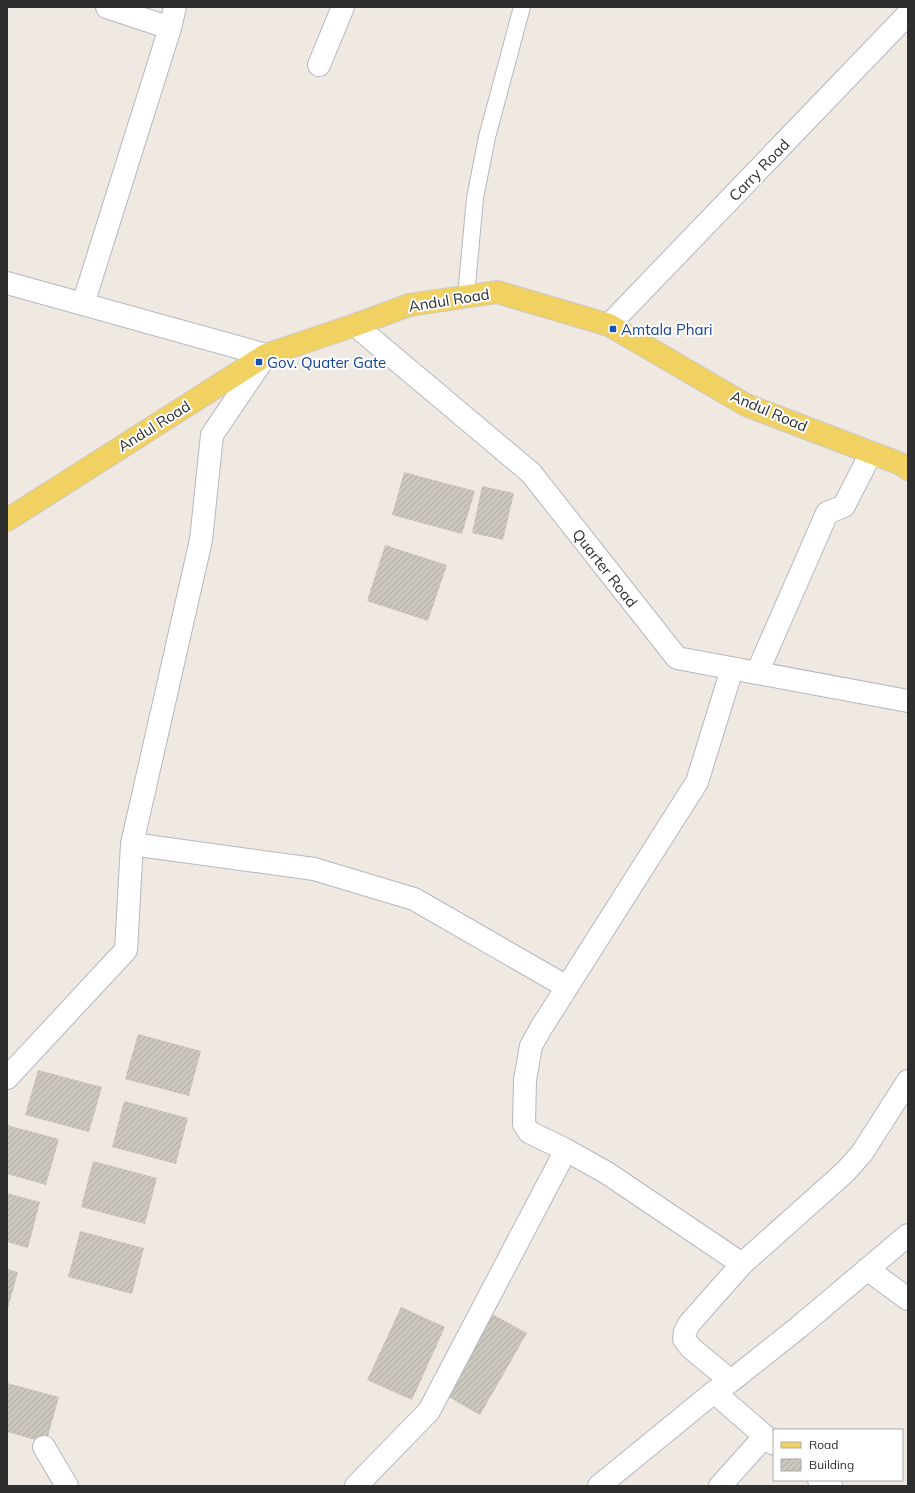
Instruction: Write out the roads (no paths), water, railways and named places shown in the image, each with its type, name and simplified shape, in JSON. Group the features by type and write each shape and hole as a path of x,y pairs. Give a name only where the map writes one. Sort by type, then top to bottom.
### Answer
{"main road":[{"name":"Andul Road","path":"7,520 266,355 409,305 497,292 609,325 746,405 908,468"}],"street":[{"path":"106,7 170,28"},
{"path":"83,304 170,28 175,7"},
{"path":"319,65 343,7"},
{"name":"Carry Road","path":"609,325 908,14"},
{"path":"7,283 266,355 212,435 201,540 132,844 126,950 7,1078"},
{"name":"Quarter Road","path":"355,325 530,473 677,658 908,701"},
{"path":"757,673 826,513 844,506 872,453"},
{"path":"732,669 696,782 531,1046 525,1080 524,1124 529,1132 566,1150 607,1173 742,1264"},
{"path":"132,844 314,869 414,898 567,987"},
{"path":"720,1486 769,1440 722,1387 684,1339 685,1332 689,1324 742,1264 845,1172 862,1152 908,1081"},
{"path":"356,1486 429,1411 566,1150"},
{"path":"599,1486 799,1327 908,1235"},
{"path":"867,1269 908,1299"},
{"path":"44,1447 67,1486"},
{"path":"821,1481 831,1486"}],"lane":[{"path":"466,296 474,198 487,137 522,7"}],"place":[{"name":"Amtala Phari","path":"613,329"},
{"name":"Gov. Quater Gate","path":"259,362"}]}
